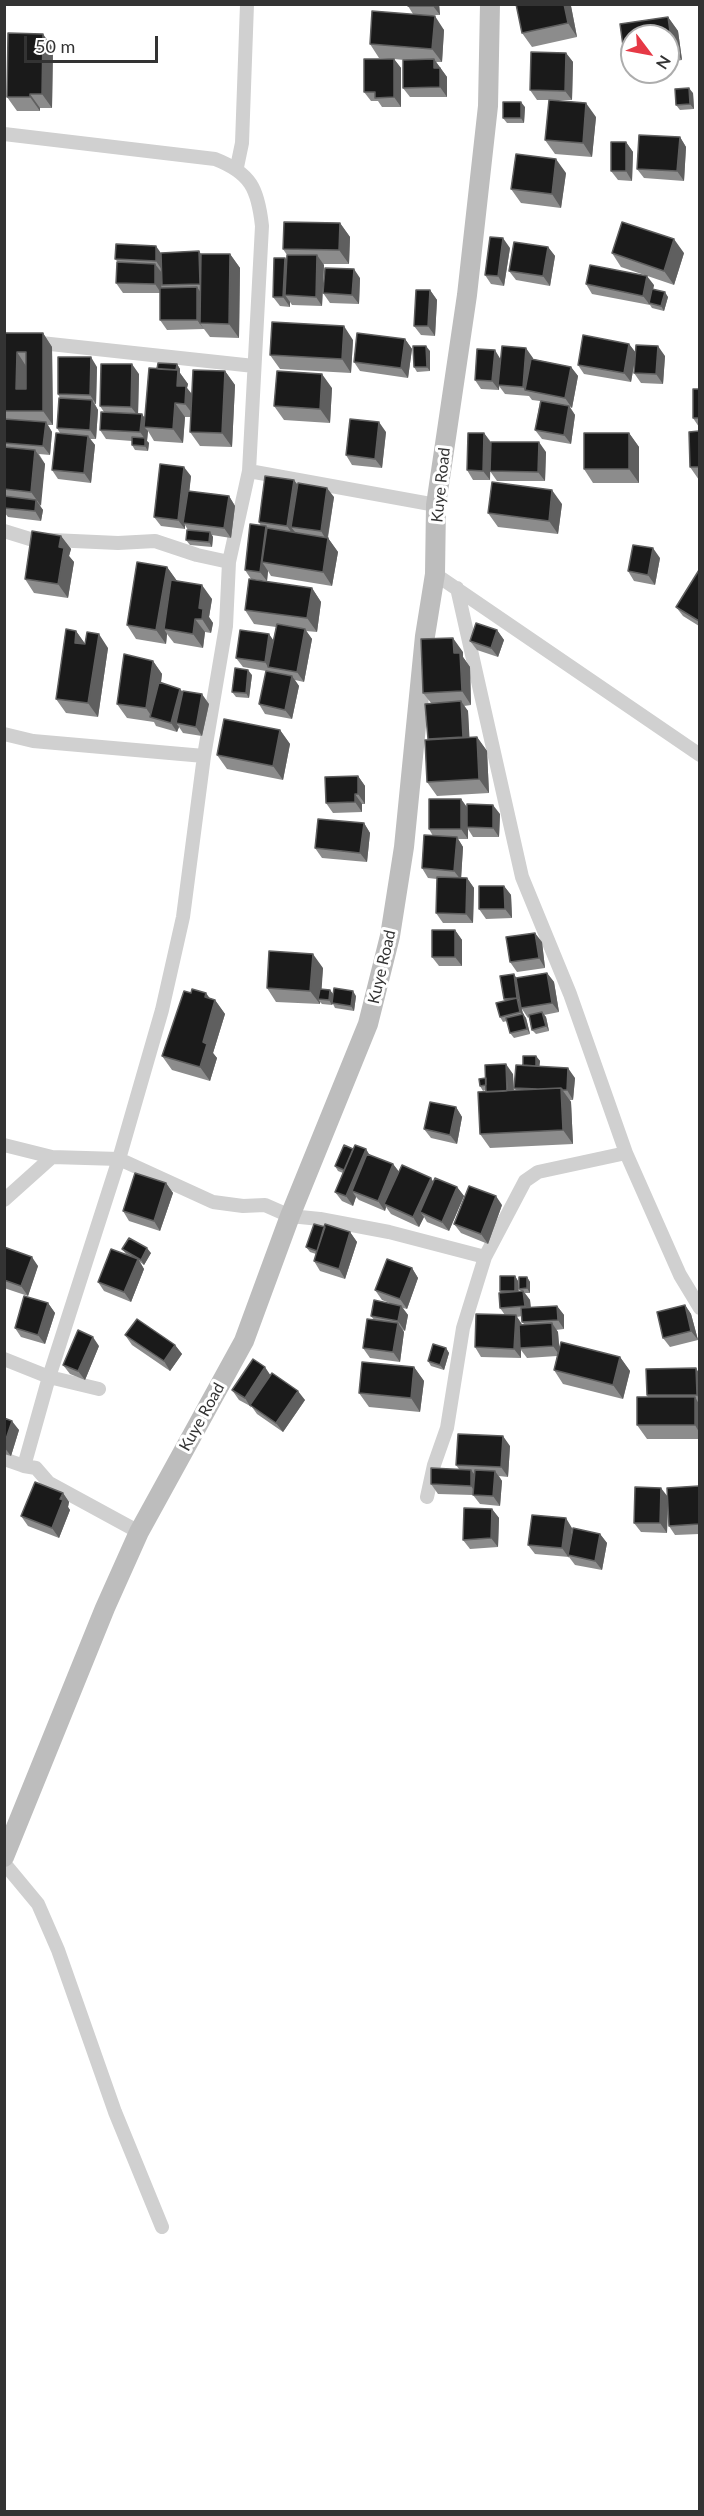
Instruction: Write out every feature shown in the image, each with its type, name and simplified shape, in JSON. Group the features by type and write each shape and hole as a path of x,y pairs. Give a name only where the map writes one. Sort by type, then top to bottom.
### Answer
{"street":[{"path":"237,167 242,143 248,4"},
{"name":"Kuye Road","path":"4,1857 105,1608 139,1532 244,1341 290,1216 368,1024 390,936 404,848 424,636 435,574 436,505 467,295 488,106 490,4"},
{"path":"4,134 215,159 237,167 252,184 260,205 262,226 249,471 229,562 226,626 204,756 183,917 162,1010 119,1159 48,1377 24,1466"},
{"path":"4,339 254,366"},
{"path":"249,471 436,505"},
{"path":"4,531 30,539 118,543 155,541 196,555 229,562"},
{"path":"435,574 699,755"},
{"path":"457,588 522,877 570,994 626,1153 680,1275 699,1308"},
{"path":"4,734 33,741 204,756"},
{"path":"4,1145 52,1157 119,1159 213,1202 243,1206 265,1205 290,1216 320,1219 389,1232 485,1257"},
{"path":"427,1497 449,1418 463,1328 485,1257 525,1181 538,1172 626,1153"},
{"path":"4,1200 52,1157"},
{"path":"4,1359 48,1377 99,1389"},
{"path":"4,1459 36,1468 49,1483 139,1532"},
{"path":"4,1863 38,1904 58,1950 115,2112 162,2228"}],"building":[{"path":"408,4 433,4 433,6 408,6"},
{"path":"516,4 564,4 568,23 522,33"},
{"path":"372,11 435,16 432,49 370,44"},
{"path":"668,17 669,24 620,24"},
{"path":"8,33 43,34 42,94 30,94 30,97 7,97"},
{"path":"531,52 566,53 565,91 530,90"},
{"path":"364,59 394,59 394,97 375,98 375,92 364,92"},
{"path":"434,59 434,68 440,68 440,87 403,88 403,60"},
{"path":"689,88 690,104 676,105 675,89"},
{"path":"549,100 586,103 583,143 545,140"},
{"path":"503,102 521,102 521,118 503,118"},
{"path":"639,135 680,137 677,171 637,169"},
{"path":"611,142 626,142 626,171 611,171"},
{"path":"516,154 556,159 552,194 511,189"},
{"path":"284,222 340,223 339,250 283,249"},
{"path":"622,222 674,239 664,271 612,253"},
{"path":"490,237 503,238 498,276 485,275"},
{"path":"514,242 548,247 543,276 509,271"},
{"path":"116,244 156,246 156,261 115,259"},
{"path":"199,251 200,284 162,285 161,253"},
{"path":"201,254 230,254 229,324 200,323"},
{"path":"287,255 317,255 316,297 285,295"},
{"path":"274,258 285,258 283,297 273,297"},
{"path":"117,262 155,264 155,284 116,283"},
{"path":"590,265 647,276 643,296 586,284"},
{"path":"325,268 354,269 352,295 323,293"},
{"path":"197,287 197,320 160,320 160,288"},
{"path":"652,289 665,292 661,306 649,303"},
{"path":"416,290 430,290 428,326 414,326"},
{"path":"272,322 344,326 342,359 270,355"},
{"path":"4,333 43,333 43,411 4,411","holes":["17,352 26,352 26,389 16,389"]},
{"path":"357,333 405,339 401,368 354,362"},
{"path":"583,335 629,344 624,373 578,365"},
{"path":"636,345 658,346 656,374 634,373"},
{"path":"413,346 426,346 427,367 414,367"},
{"path":"502,346 526,348 523,387 498,385"},
{"path":"477,349 495,350 492,381 475,380"},
{"path":"58,357 91,357 90,395 58,394"},
{"path":"531,359 571,367 565,398 525,390"},
{"path":"158,363 177,364 176,370 157,369"},
{"path":"101,364 132,364 131,407 100,406"},
{"path":"149,368 178,370 177,386 186,386 185,404 175,403 173,429 144,427"},
{"path":"193,370 225,371 222,433 190,432"},
{"path":"277,371 322,374 320,409 274,406"},
{"path":"693,389 699,389 699,418 693,418"},
{"path":"59,398 92,400 90,430 57,428"},
{"path":"541,401 569,406 564,435 535,430"},
{"path":"101,412 142,414 140,432 100,430"},
{"path":"4,419 46,422 43,446 4,443"},
{"path":"350,419 379,422 375,459 346,455"},
{"path":"699,431 699,467 690,467 689,432"},
{"path":"56,433 88,436 84,473 52,470"},
{"path":"468,433 484,433 483,471 467,470"},
{"path":"584,433 629,433 629,469 584,469"},
{"path":"132,437 145,438 145,446 132,445"},
{"path":"491,442 539,442 538,472 490,471"},
{"path":"4,447 35,450 31,492 4,489"},
{"path":"160,464 184,467 178,520 154,517"},
{"path":"265,476 294,480 287,526 259,522"},
{"path":"492,482 552,490 549,521 488,513"},
{"path":"298,483 327,488 321,531 291,527"},
{"path":"188,491 229,496 224,528 183,523"},
{"path":"4,496 36,500 35,511 4,508"},
{"path":"250,524 266,526 260,572 245,570"},
{"path":"267,528 328,538 323,572 262,562"},
{"path":"187,530 210,532 209,542 186,540"},
{"path":"32,531 61,536 59,547 64,548 58,584 25,579"},
{"path":"633,545 653,548 648,575 628,571"},
{"path":"137,562 167,567 156,630 127,625"},
{"path":"699,570 699,621 676,607"},
{"path":"249,579 312,588 307,618 245,610"},
{"path":"171,580 202,585 199,608 203,609 202,619 195,619 193,634 164,629"},
{"path":"476,623 497,630 491,648 470,641"},
{"path":"277,624 305,629 297,672 268,667"},
{"path":"66,629 76,631 75,643 85,644 87,632 99,634 88,703 56,699"},
{"path":"240,630 269,634 265,662 236,658"},
{"path":"453,638 454,653 460,653 462,691 423,693 421,639"},
{"path":"124,654 153,661 146,708 117,704"},
{"path":"235,668 248,670 246,693 232,692"},
{"path":"266,671 292,676 285,710 259,704"},
{"path":"159,682 180,689 171,723 150,717"},
{"path":"183,691 202,694 196,727 176,723"},
{"path":"461,701 463,737 428,739 425,704"},
{"path":"224,719 280,730 273,766 217,755"},
{"path":"477,737 479,779 427,782 425,740"},
{"path":"358,776 358,794 355,794 355,802 326,803 325,777"},
{"path":"429,799 461,799 461,829 429,829"},
{"path":"467,804 493,805 493,828 467,827"},
{"path":"318,819 364,823 360,853 315,848"},
{"path":"424,835 457,837 454,871 422,868"},
{"path":"437,877 467,878 466,914 436,913"},
{"path":"479,886 504,886 505,909 479,909"},
{"path":"432,930 455,930 455,957 432,957"},
{"path":"535,933 539,958 510,962 506,937"},
{"path":"269,951 313,954 310,991 267,988"},
{"path":"547,973 552,1003 521,1008 516,978"},
{"path":"514,974 517,998 504,999 500,976"},
{"path":"334,988 353,991 351,1006 332,1003"},
{"path":"192,989 206,993 205,997 215,1000 203,1042 207,1044 200,1067 162,1056 184,991 191,993"},
{"path":"320,989 330,990 329,1000 318,999"},
{"path":"517,998 520,1012 500,1017 496,1003"},
{"path":"542,1012 546,1026 532,1030 529,1015"},
{"path":"523,1014 527,1029 510,1033 506,1018"},
{"path":"523,1056 536,1056 536,1066 523,1065"},
{"path":"506,1064 507,1091 486,1092 485,1065"},
{"path":"516,1065 568,1068 567,1090 514,1088"},
{"path":"486,1078 486,1085 480,1086 479,1079"},
{"path":"561,1088 563,1130 480,1134 478,1092"},
{"path":"430,1102 456,1107 450,1135 424,1129"},
{"path":"344,1145 353,1149 344,1170 335,1166"},
{"path":"355,1145 366,1149 346,1196 335,1192"},
{"path":"367,1154 393,1164 378,1201 352,1191"},
{"path":"402,1165 431,1178 413,1217 384,1204"},
{"path":"135,1173 166,1183 154,1221 123,1211"},
{"path":"435,1178 457,1187 442,1222 420,1212"},
{"path":"469,1186 496,1196 481,1234 454,1224"},
{"path":"314,1224 325,1227 317,1251 306,1247"},
{"path":"325,1224 350,1232 339,1269 314,1261"},
{"path":"129,1238 147,1248 141,1260 122,1249"},
{"path":"4,1247 32,1257 21,1286 4,1280"},
{"path":"111,1249 138,1259 124,1292 98,1282"},
{"path":"387,1259 412,1268 400,1299 375,1290"},
{"path":"500,1276 515,1276 515,1291 500,1291"},
{"path":"519,1277 527,1277 527,1288 519,1289"},
{"path":"523,1291 525,1306 500,1308 499,1293"},
{"path":"24,1296 48,1303 38,1335 15,1328"},
{"path":"374,1300 401,1306 398,1321 371,1316"},
{"path":"685,1305 691,1331 663,1338 657,1312"},
{"path":"557,1306 558,1320 522,1322 521,1308"},
{"path":"476,1314 516,1315 514,1349 475,1347"},
{"path":"137,1319 175,1345 164,1361 125,1335"},
{"path":"367,1319 398,1323 393,1352 363,1348"},
{"path":"552,1323 553,1346 520,1348 519,1325"},
{"path":"78,1330 93,1337 78,1371 63,1365"},
{"path":"561,1342 620,1357 613,1385 554,1370"},
{"path":"433,1344 446,1348 440,1365 428,1361"},
{"path":"253,1359 265,1367 245,1398 232,1390"},
{"path":"362,1362 414,1367 411,1398 359,1393"},
{"path":"696,1368 697,1395 647,1395 646,1369"},
{"path":"272,1373 298,1391 276,1423 250,1405"},
{"path":"637,1397 695,1397 695,1425 637,1425"},
{"path":"4,1418 12,1421 4,1445"},
{"path":"458,1434 503,1436 501,1467 456,1465"},
{"path":"431,1468 471,1470 471,1486 431,1484"},
{"path":"475,1470 495,1471 493,1496 473,1495"},
{"path":"35,1482 63,1493 60,1499 63,1500 52,1528 21,1516"},
{"path":"699,1486 699,1524 669,1526 667,1488"},
{"path":"635,1487 661,1488 660,1523 634,1523"},
{"path":"464,1508 492,1509 491,1538 463,1540"},
{"path":"532,1515 566,1518 562,1548 528,1545"},
{"path":"573,1528 600,1534 595,1561 568,1555"}]}
